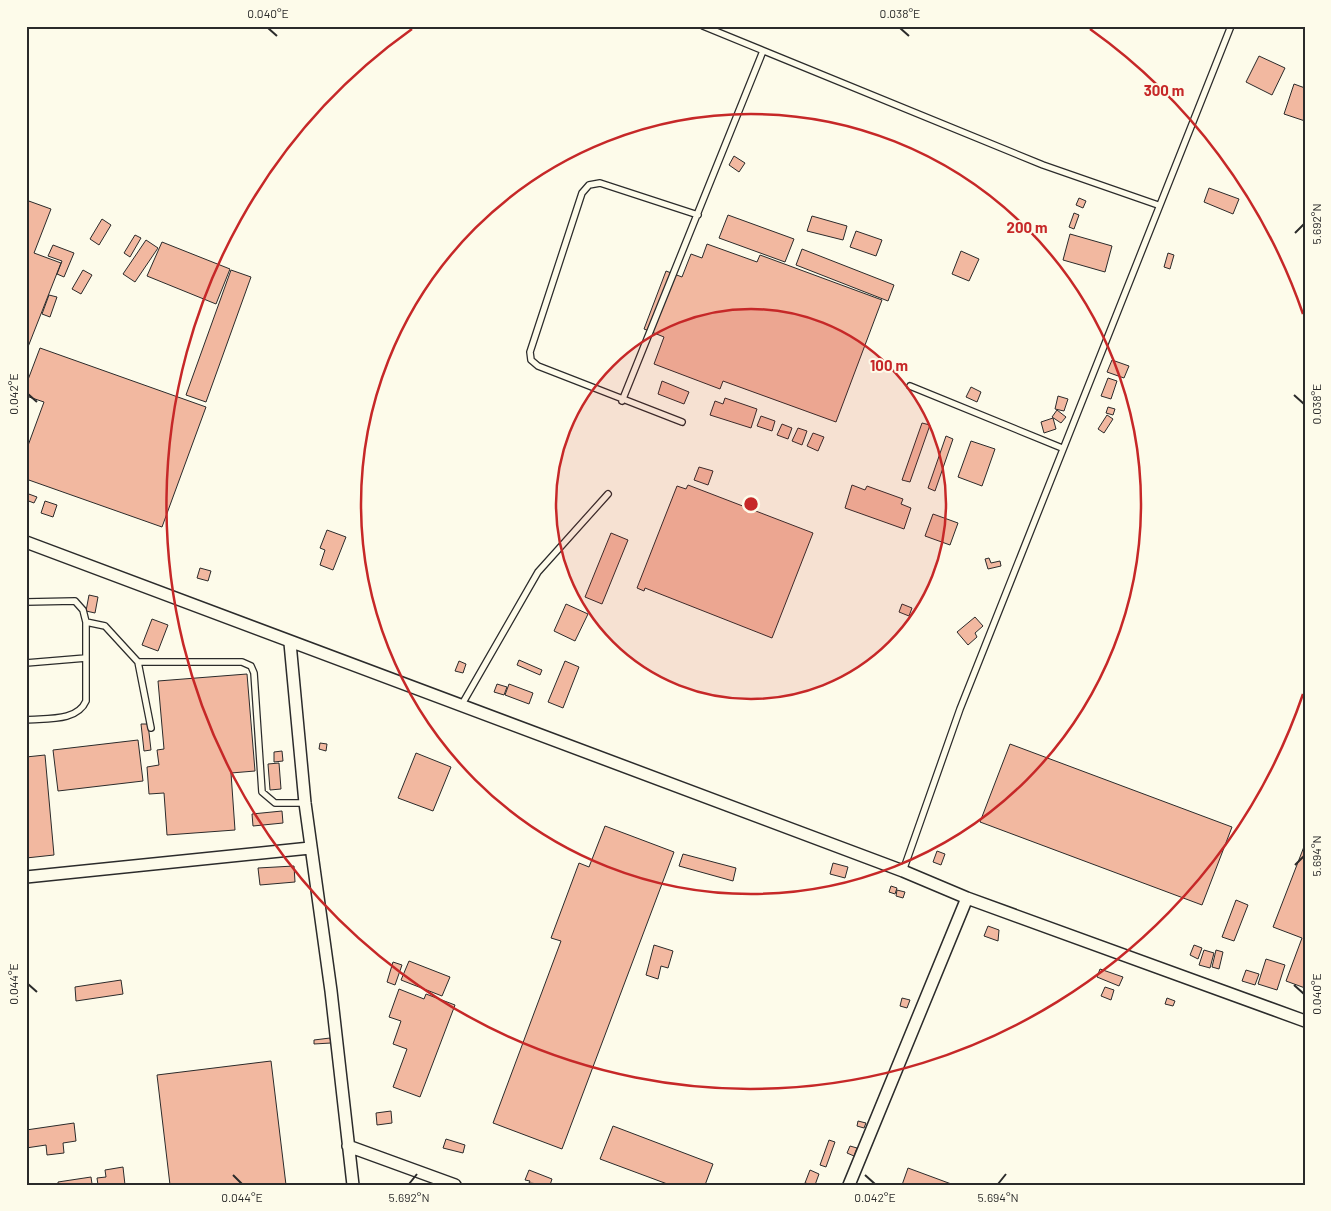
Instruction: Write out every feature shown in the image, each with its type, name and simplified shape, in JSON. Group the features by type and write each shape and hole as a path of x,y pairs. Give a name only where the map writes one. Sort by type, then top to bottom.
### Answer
{"street":[{"path":"26,542 290,643 903,871 968,898 1305,1021"},
{"path":"290,643 310,848 331,991 352,1185"},
{"path":"26,877 310,848"},
{"path":"849,1185 968,898"},
{"path":"348,1146 455,1185"}],"lane":[{"path":"703,26 1043,165 1158,205"},
{"path":"903,871 960,709 1062,448 1120,311 1158,205 1231,26"},
{"path":"622,401 763,51"},
{"path":"682,422 622,401 538,366 531,360 530,352 582,193 589,185 600,183 698,215"},
{"path":"910,386 1062,448"},
{"path":"462,706 538,572 562,543 608,494"},
{"path":"26,720 73,716 83,708 86,701 86,622 83,610 75,601 27,601"},
{"path":"86,622 105,626 138,662 151,728"},
{"path":"26,663 86,658"},
{"path":"138,662 242,662 251,666 254,673 262,792 275,803 305,803"}],"building":[{"path":"1259,56 1285,68 1272,95 1246,82"},
{"path":"1294,84 1305,88 1305,121 1284,114"},
{"path":"734,156 745,163 739,172 729,165"},
{"path":"1209,188 1239,199 1233,214 1204,202"},
{"path":"1079,198 1086,201 1083,208 1076,205"},
{"path":"26,200 51,209 34,253 61,263 26,352"},
{"path":"1074,213 1079,215 1074,229 1069,227"},
{"path":"728,215 794,239 785,262 719,238"},
{"path":"812,216 847,226 843,240 807,231"},
{"path":"102,219 111,225 99,245 90,239"},
{"path":"856,231 882,240 876,256 850,247"},
{"path":"1070,234 1112,246 1105,272 1063,260"},
{"path":"135,235 141,238 130,257 124,253"},
{"path":"146,240 158,248 135,282 123,274"},
{"path":"162,242 230,269 216,304 147,276"},
{"path":"707,244 757,262 760,255 882,300 836,422 723,381 720,389 654,364 664,337 644,329 666,271 682,277 691,254 702,258"},
{"path":"53,245 74,253 64,277 57,274 62,261 48,256"},
{"path":"802,249 894,285 888,301 796,265"},
{"path":"961,251 979,259 969,281 952,274"},
{"path":"1168,253 1174,255 1170,269 1164,267"},
{"path":"83,270 92,275 81,294 72,289"},
{"path":"231,270 251,277 206,402 186,395"},
{"path":"49,295 57,297 50,317 42,314"},
{"path":"40,348 206,407 162,527 26,479 26,451 44,402 26,396 26,385"},
{"path":"1112,360 1129,366 1124,378 1107,372"},
{"path":"1108,378 1117,381 1111,399 1101,396"},
{"path":"662,381 689,392 684,404 658,394"},
{"path":"971,387 981,392 977,402 966,397"},
{"path":"1058,396 1068,399 1064,411 1055,409"},
{"path":"725,398 757,409 751,428 710,415 715,401 723,404"},
{"path":"1108,407 1115,409 1113,415 1106,413"},
{"path":"1057,410 1066,417 1061,423 1052,417"},
{"path":"1107,415 1113,419 1104,433 1098,429"},
{"path":"761,416 775,421 772,431 757,426"},
{"path":"1053,418 1056,429 1044,433 1041,422"},
{"path":"922,423 930,425 910,482 902,480"},
{"path":"782,424 792,428 788,439 777,435"},
{"path":"798,428 807,431 802,445 792,441"},
{"path":"813,433 824,437 818,451 807,446"},
{"path":"946,436 953,439 935,491 928,488"},
{"path":"971,441 995,449 982,486 958,477"},
{"path":"699,467 713,471 708,485 694,480"},
{"path":"688,485 813,533 772,638 645,588 644,591 637,588 677,486 686,489"},
{"path":"852,485 865,490 867,486 903,499 901,504 911,508 904,529 845,508"},
{"path":"26,493 37,497 34,503 26,500"},
{"path":"45,501 57,505 53,517 41,513"},
{"path":"933,514 958,523 950,545 925,536"},
{"path":"327,530 346,537 333,570 320,565 325,550 320,548"},
{"path":"611,533 628,540 602,604 585,597"},
{"path":"989,558 991,563 1000,561 1001,566 988,569 985,559"},
{"path":"200,568 211,571 208,581 197,578"},
{"path":"89,595 98,597 95,613 86,611"},
{"path":"566,604 588,614 575,641 554,631"},
{"path":"902,604 912,608 909,616 899,612"},
{"path":"975,617 983,626 975,633 977,637 968,645 957,632"},
{"path":"152,619 168,625 158,651 142,645"},
{"path":"519,660 542,670 540,675 517,665"},
{"path":"459,661 466,664 463,673 455,671"},
{"path":"565,661 579,667 563,708 548,702"},
{"path":"247,674 255,771 231,773 235,830 167,835 164,793 149,794 147,767 159,765 157,750 164,749 158,681"},
{"path":"497,684 507,687 504,695 494,692"},
{"path":"509,684 533,693 529,704 505,695"},
{"path":"141,724 148,724 151,750 144,751"},
{"path":"138,740 143,781 58,791 53,750"},
{"path":"320,743 327,744 326,751 319,749"},
{"path":"1010,744 1232,827 1202,905 980,822"},
{"path":"282,751 283,761 274,762 274,752"},
{"path":"416,753 451,767 433,811 398,798"},
{"path":"45,755 54,855 26,858 26,757"},
{"path":"279,763 281,789 270,790 268,764"},
{"path":"282,811 283,823 253,826 252,814"},
{"path":"605,826 674,852 562,1149 493,1123 561,941 551,938 579,863 589,867"},
{"path":"1305,844 1305,988 1286,981 1302,938 1273,927"},
{"path":"937,851 945,854 941,865 933,862"},
{"path":"683,854 736,868 733,881 679,866"},
{"path":"833,863 848,867 845,878 830,874"},
{"path":"294,866 295,882 260,885 258,868"},
{"path":"891,886 897,888 895,894 889,892"},
{"path":"897,890 905,892 903,898 896,896"},
{"path":"1236,900 1248,905 1234,941 1222,937"},
{"path":"988,926 999,930 998,941 984,936"},
{"path":"654,945 673,951 668,968 661,966 658,979 646,975"},
{"path":"1194,945 1202,948 1198,959 1190,955"},
{"path":"1204,950 1214,953 1210,968 1199,965"},
{"path":"1216,950 1223,952 1219,969 1212,967"},
{"path":"1266,959 1285,965 1277,990 1258,984"},
{"path":"409,961 450,977 442,996 401,980"},
{"path":"393,962 402,965 395,985 387,982"},
{"path":"1100,969 1123,977 1119,986 1097,977"},
{"path":"1246,970 1259,974 1255,985 1242,981"},
{"path":"121,980 123,994 76,1001 75,987"},
{"path":"1105,987 1114,990 1111,1000 1101,996"},
{"path":"399,989 424,999 426,994 455,1005 420,1097 393,1087 407,1049 393,1044 401,1021 389,1017"},
{"path":"902,998 910,1000 907,1008 900,1006"},
{"path":"1167,998 1175,1001 1173,1006 1165,1004"},
{"path":"330,1038 331,1043 314,1044 314,1040"},
{"path":"271,1061 286,1185 170,1185 157,1075"},
{"path":"391,1111 392,1123 377,1125 376,1113"},
{"path":"858,1121 866,1123 864,1128 857,1126"},
{"path":"74,1123 76,1141 63,1143 64,1153 47,1155 46,1145 26,1148 26,1130"},
{"path":"613,1126 713,1164 705,1185 670,1185 600,1159"},
{"path":"446,1139 465,1145 463,1153 443,1148"},
{"path":"829,1140 835,1142 826,1167 820,1165"},
{"path":"850,1146 857,1148 854,1156 847,1153"},
{"path":"123,1167 125,1185 98,1185 97,1178 106,1177 105,1170"},
{"path":"908,1168 954,1185 902,1185"},
{"path":"529,1170 552,1179 550,1185 529,1183 530,1181 525,1180"},
{"path":"810,1170 819,1174 815,1185 805,1183"},
{"path":"91,1177 92,1184 95,1185 58,1185 58,1182"}]}
